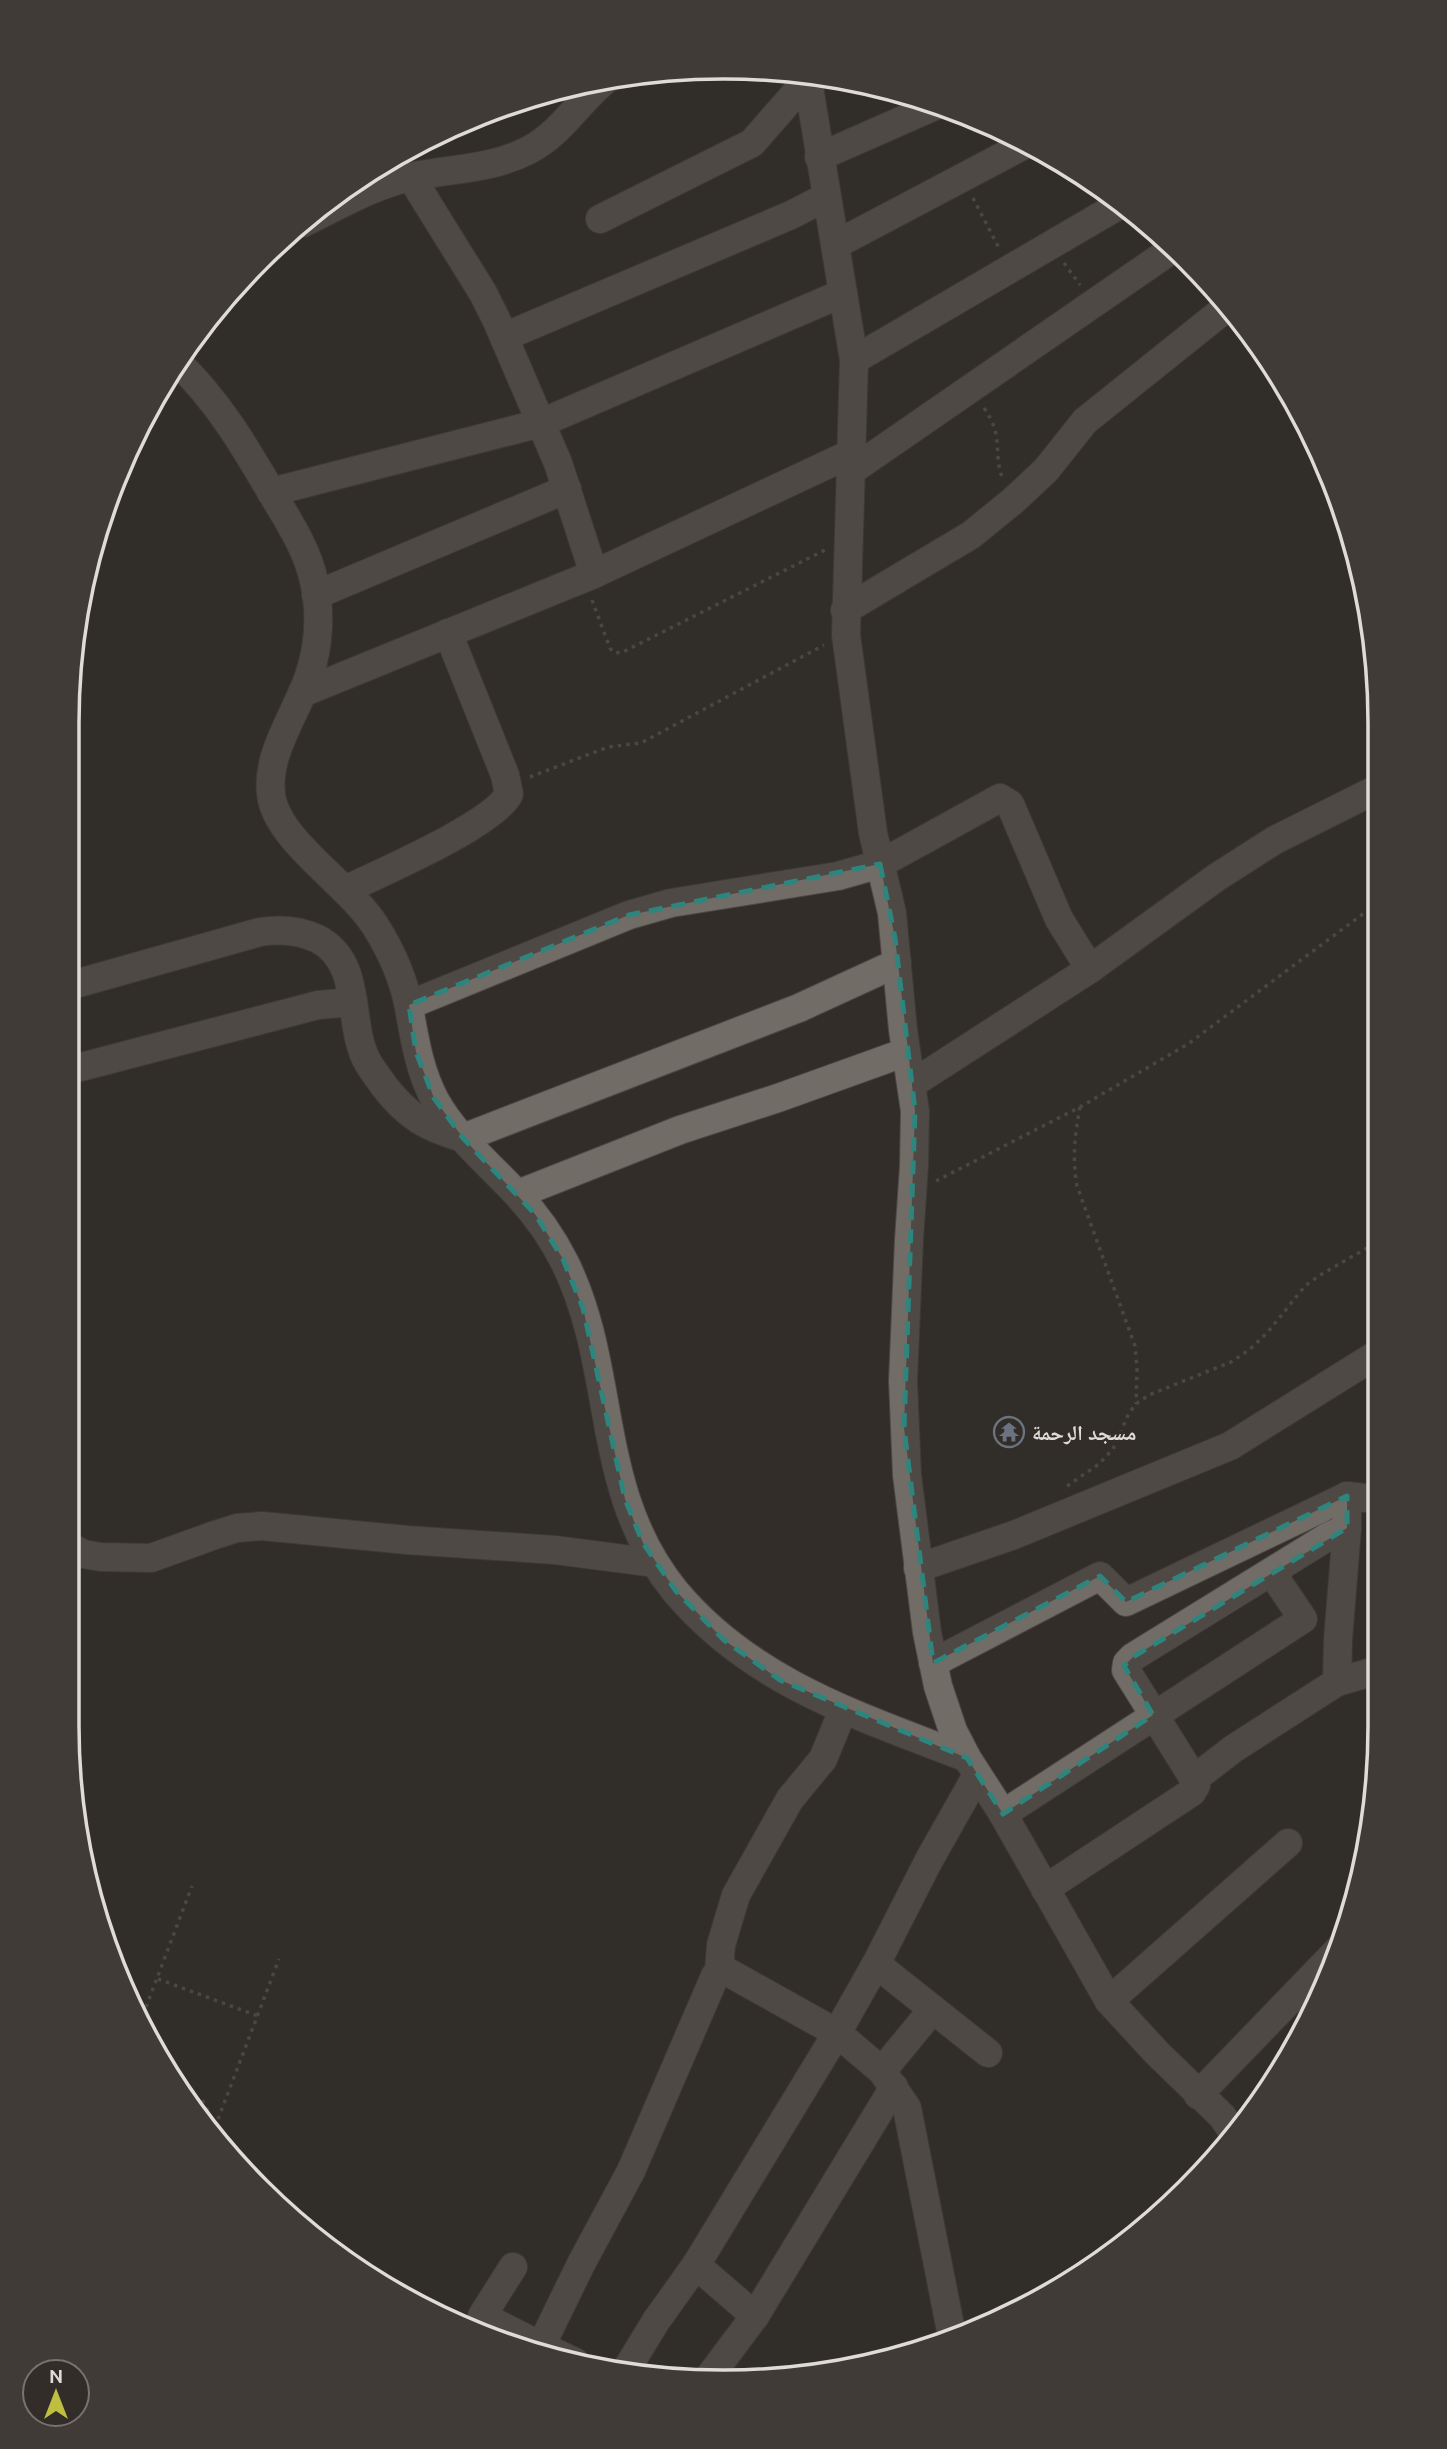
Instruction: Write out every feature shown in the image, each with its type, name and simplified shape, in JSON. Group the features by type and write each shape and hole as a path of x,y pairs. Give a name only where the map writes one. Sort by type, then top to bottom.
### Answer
{"street":[{"path":"600,219 752,143 805,84"},
{"path":"812,85 819,157 854,360 846,622 873,833 892,913 906,1052 912,1084 916,1139 905,1310 903,1393 918,1569 933,1663 945,1709 972,1766 1003,1814 1110,2001 1229,2126"},
{"path":"345,202 362,193 411,177 484,167 507,160 532,148 554,131 592,93"},
{"path":"819,157 924,111"},
{"path":"835,245 1016,149"},
{"path":"411,177 483,293 504,337 567,489 589,576"},
{"path":"504,337 791,215 826,197"},
{"path":"854,360 1112,209"},
{"path":"302,693 589,576 851,462 971,390 1165,254"},
{"path":"271,492 541,423 843,293"},
{"path":"846,622 971,535 1014,500 1046,470 1086,421 1220,313"},
{"path":"184,370 233,428 271,492 303,547 316,595 317,639 312,667 273,763 272,799 278,816 288,831 374,923 395,962 409,1005 416,1052 440,1109 463,1138 518,1194 550,1236 574,1283 589,1334 618,1477 633,1521 655,1563 699,1616 751,1661 780,1680 972,1766"},
{"path":"316,595 567,489"},
{"path":"345,890 462,832 490,814 506,799 509,785 448,633"},
{"path":"912,1084 1090,969 1217,877 1275,840 1368,794"},
{"path":"409,1005 629,915 671,903 838,876 880,864 1000,798 1010,804 1059,919 1090,969"},
{"path":"79,983 260,932 288,930 315,938 338,955 349,978 357,1034 366,1060 394,1098 424,1124 463,1138 799,1008 897,963"},
{"path":"81,1067 318,1004 353,1002"},
{"path":"518,1194 680,1130 906,1052"},
{"path":"918,1569 1014,1535 1230,1446 1368,1360"},
{"path":"933,1663 1100,1576 1126,1602 1347,1496 1368,1498"},
{"path":"1337,1682 1347,1496"},
{"path":"79,1552 101,1557 151,1558 237,1528 262,1526 555,1550 655,1563"},
{"path":"1045,1889 1192,1793 1196,1784 1126,1670 1127,1663 1329,1536 1347,1528"},
{"path":"1272,1573 1318,1637 1338,1640"},
{"path":"1003,1814 1303,1619"},
{"path":"1194,1779 1233,1749 1337,1682 1368,1673"},
{"path":"542,2344 631,2171 719,1972 721,1944 736,1895 790,1799 823,1759 843,1710"},
{"path":"630,2363 656,2321 696,2265 837,2033 929,1860 972,1766"},
{"path":"1110,2001 1288,1843"},
{"path":"876,1964 988,2053"},
{"path":"1198,2095 1320,1968"},
{"path":"719,1972 726,1971 739,1977 837,2033 888,2079 907,2108 951,2328"},
{"path":"715,2370 755,2316 888,2079 933,2009"},
{"path":"696,2265 755,2316"},
{"path":"513,2267 479,2320 520,2337"}],"path":[{"path":"962,178 1010,268"},
{"path":"1050,245 1094,304"},
{"path":"971,390 997,430 1000,472 1014,500"},
{"path":"589,576 610,648 613,652 621,653 848,538"},
{"path":"509,785 608,747 641,743 846,622"},
{"path":"912,1193 1080,1107 1188,1044 1368,910"},
{"path":"1080,1107 1073,1142 1073,1166 1077,1185 1135,1346 1136,1404"},
{"path":"1060,1491 1099,1464 1113,1449 1129,1413 1136,1404 1149,1395 1231,1362 1250,1350 1268,1333 1305,1286 1368,1247"},
{"path":"145,2011 192,1886"},
{"path":"216,2123 279,1959"},
{"path":"158,1979 258,2016"},
{"path":"198,2099 202,2100 210,2115"}],"highlighted area":[{"path":"880,864 895,938 915,1111 904,1428 933,1663 1100,1576 1126,1602 1347,1496 1347,1528 1133,1657 1124,1666 1153,1715 1003,1814 967,1758 780,1680 724,1640 676,1591 643,1543 625,1499 583,1308 563,1259 535,1214 463,1138 434,1098 416,1052 409,1005 629,915"}],"place":[{"name":"مسجد الرحمة","path":"1009,1432"}]}
